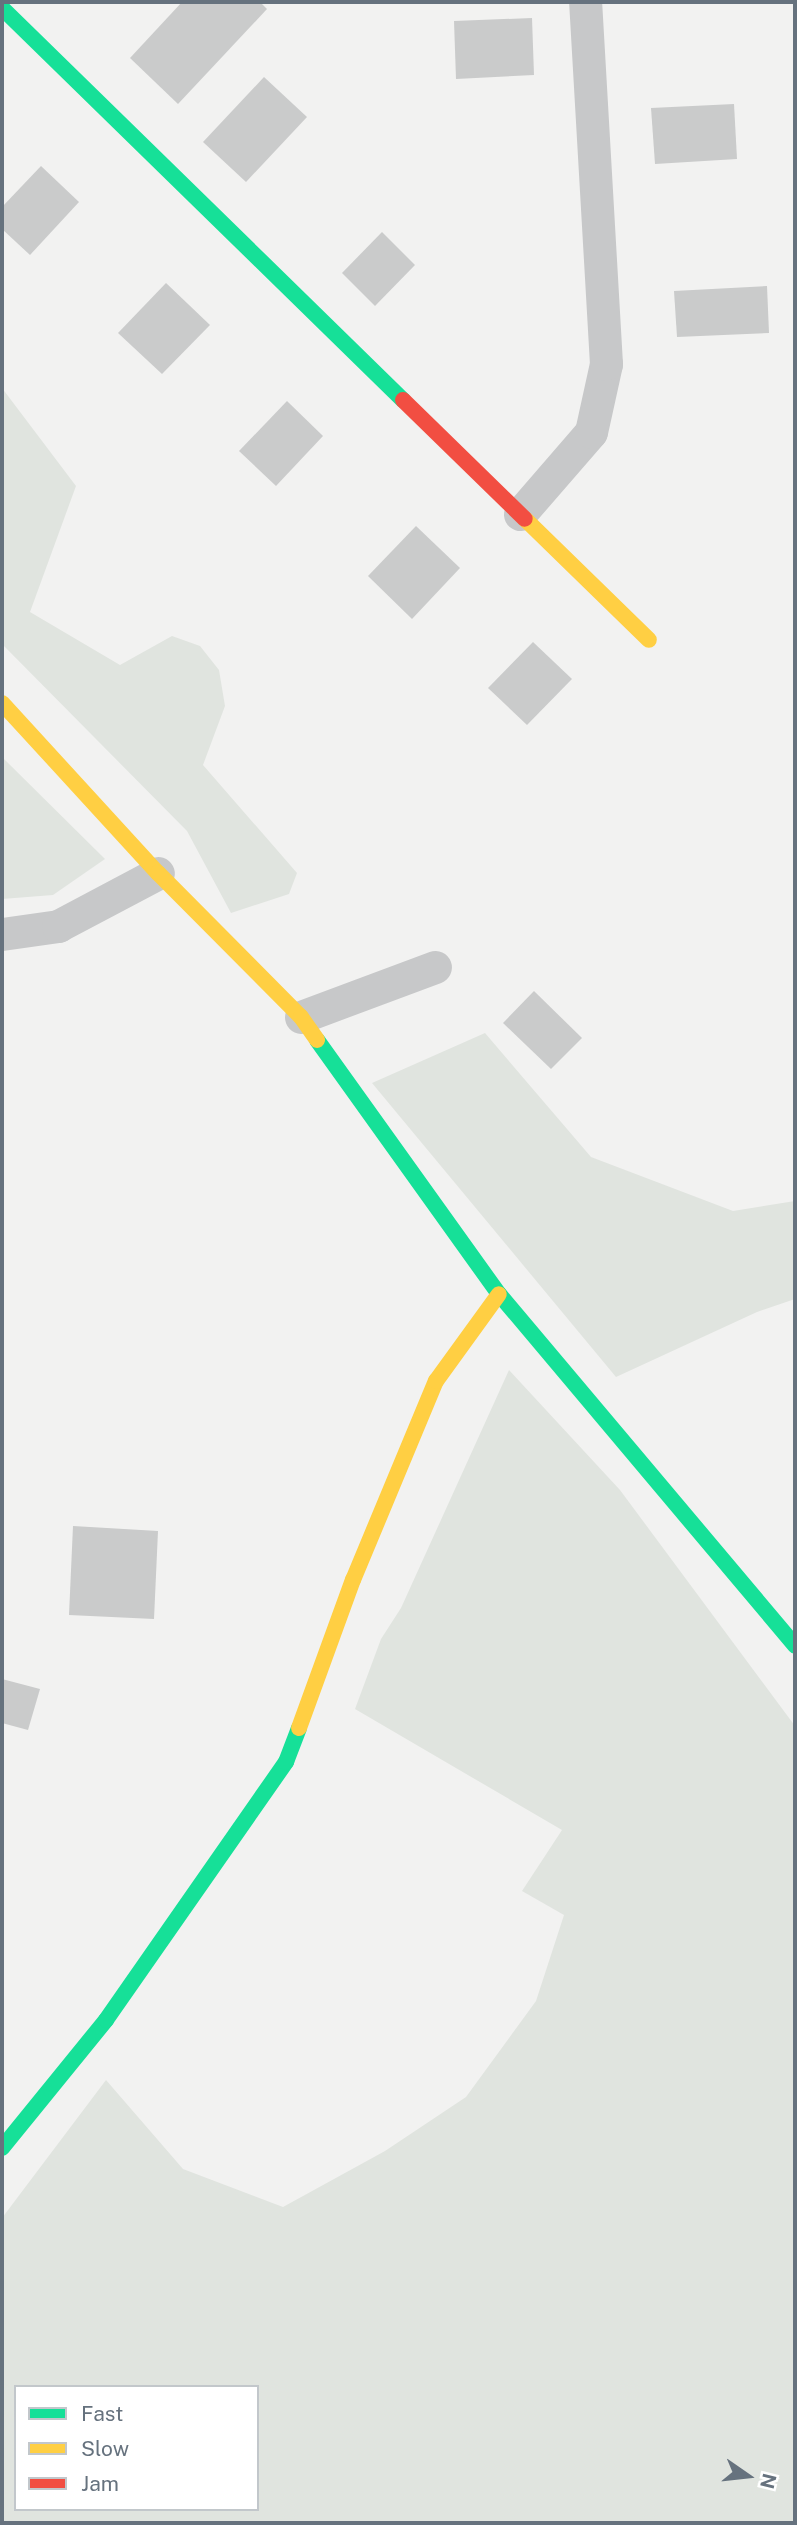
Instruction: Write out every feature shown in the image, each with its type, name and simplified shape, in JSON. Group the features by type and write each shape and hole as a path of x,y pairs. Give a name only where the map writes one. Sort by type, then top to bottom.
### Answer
{"street":[{"path":"520,514 591,432 606,363 585,2"},
{"path":"2,8 649,640"},
{"path":"2,704 158,873 301,1017 499,1294 795,1646"},
{"path":"2,934 58,926 158,873"},
{"path":"301,1017 435,967"},
{"path":"2,2148 106,2020 286,1762 353,1580 436,1381 499,1294"}],"shaded area":[{"path":"2,388 76,486 30,612 120,665 172,636 200,646 219,670 225,706 203,765 297,873 289,894 231,913 187,831 2,644"},
{"path":"2,757 105,859 53,895 2,899"},
{"path":"485,1033 591,1157 733,1211 795,1201 795,1299 757,1312 616,1377 372,1083"},
{"path":"509,1370 620,1490 795,1726 795,2523 2,2523 2,2218 106,2080 183,2169 283,2207 385,2151 466,2097 536,2001 564,1915 522,1891 562,1830 355,1709 381,1639 401,1608"}],"building":[{"path":"182,2 260,2 267,9 178,104 130,58"},
{"path":"532,18 534,75 456,79 454,21"},
{"path":"264,77 307,117 246,182 203,142"},
{"path":"734,104 737,159 655,164 651,108"},
{"path":"41,166 79,202 30,255 2,229 2,207"},
{"path":"382,232 415,265 375,306 342,273"},
{"path":"166,283 210,325 162,374 118,333"},
{"path":"767,286 769,333 677,337 674,291"},
{"path":"287,401 323,436 276,486 239,451"},
{"path":"416,526 460,568 412,619 368,576"},
{"path":"533,642 572,679 527,725 488,688"},
{"path":"534,991 582,1038 551,1069 503,1023"},
{"path":"73,1526 158,1531 154,1619 69,1615"},
{"path":"2,1679 40,1689 28,1730 2,1723"}],"traffic: fast":[{"path":"2,8 403,400"},
{"path":"317,1040 499,1294 795,1646"},
{"path":"2,2148 106,2020 286,1762 299,1728"}],"traffic: slow":[{"path":"525,519 649,640"},
{"path":"2,703 158,873 301,1017 317,1040"},
{"path":"299,1728 353,1580 436,1381 499,1294"}],"traffic: jam":[{"path":"403,400 525,519"}]}
